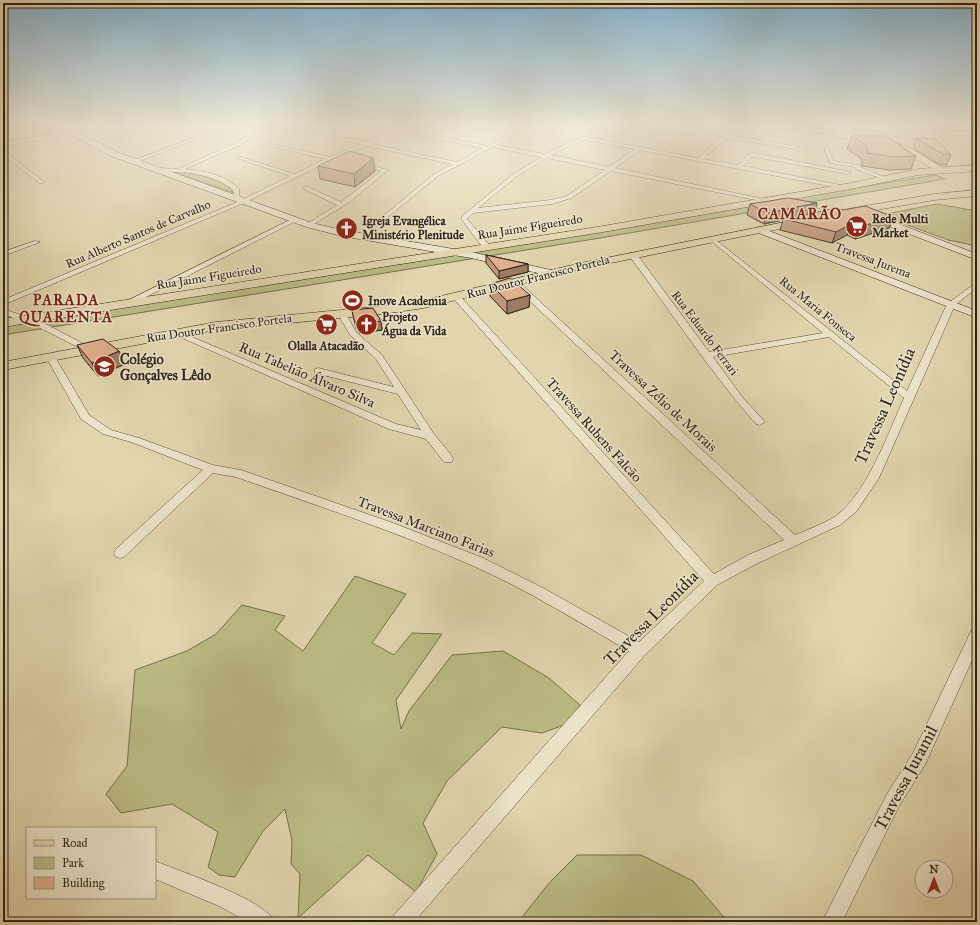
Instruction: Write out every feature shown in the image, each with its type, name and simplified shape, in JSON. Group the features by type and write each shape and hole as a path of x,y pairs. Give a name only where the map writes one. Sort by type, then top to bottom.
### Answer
{"main road":[{"name":"Rua Jaime Figueiredo","path":"3,323 596,230 939,169"},
{"path":"940,169 950,182"},
{"path":"158,170 309,225 361,237 452,252 552,273"},
{"path":"926,171 950,182"},
{"path":"934,197 944,192 950,182"},
{"path":"961,184 977,189"},
{"name":"Rua Doutor Francisco Portela","path":"3,366 175,333 254,322 408,307 633,255 835,214 934,197 977,193"},
{"path":"856,210 977,257"},
{"name":"Travessa Jurema","path":"759,230 977,315"}],"street":[{"path":"25,169 41,182"},
{"path":"158,170 177,169"},
{"path":"182,169 211,177 232,186 238,192 241,200"},
{"path":"274,169 295,176"},
{"name":"Rua Alberto Santos de Carvalho","path":"3,303 309,169"},
{"path":"361,237 436,175 445,169"},
{"path":"487,247 464,219 465,216 502,185 526,169"},
{"path":"472,211 561,200 574,195 610,169"},
{"path":"611,169 790,204"},
{"path":"750,169 844,187"},
{"path":"832,176 849,172 833,169"},
{"path":"860,169 884,178"},
{"path":"309,225 342,205 385,170"},
{"path":"306,188 342,205"},
{"path":"798,206 835,214"},
{"path":"125,304 294,220"},
{"name":"Rua Maria Fonseca","path":"712,239 909,397"},
{"path":"3,254 37,242"},
{"name":"Rua Eduardo Ferrari","path":"633,255 740,400 760,422"},
{"name":"Travessa Zélio de Morais","path":"513,282 793,541"},
{"name":"Travessa Leonídia","path":"401,922 640,650 712,581 793,541 836,522 852,509 873,478 951,304 977,284"},
{"name":"Travessa Rubens Falcão","path":"456,297 712,581"},
{"path":"3,311 28,320 89,349"},
{"path":"342,314 353,333 379,357 430,436 448,459"},
{"name":"Rua Tabelião Álvaro Silva","path":"175,333 368,417 393,427 430,436"},
{"path":"706,355 830,334"},
{"name":"Travessa Marciano Farias","path":"51,357 85,416 107,432 135,440 211,469 237,473 434,544 480,563 534,590 640,650"},
{"name":"Rua Tabelião Álvaro Silva","path":"318,371 401,392"},
{"path":"120,553 211,469"},
{"name":"Travessa Juramil","path":"832,922 893,800 919,759 977,633"},
{"path":"156,870 228,900 266,922"}],"green space":[{"path":"184,171 219,181 230,188 234,193 173,172"},
{"path":"935,175 945,179 600,238 3,335 3,325"},
{"path":"937,204 977,211 977,246 948,240 881,215"},
{"path":"355,576 406,594 372,643 394,655 412,633 442,634 396,700 401,729 409,711 452,655 503,651 549,678 580,705 567,724 542,733 502,727 447,781 423,823 437,854 416,892 368,855 298,918 300,874 291,864 292,841 285,809 263,831 235,877 219,875 208,867 218,832 172,804 121,813 106,794 127,766 135,670 187,651 216,634 242,605 285,616 275,630 303,651"},
{"path":"577,855 641,855 693,881 728,922 518,922 550,882"}],"building":[{"path":"332,169 360,169 354,174"},
{"path":"788,198 817,203 767,213 750,204"},
{"path":"865,206 894,217 859,227 851,224 836,232 784,219 837,208 843,210"},
{"path":"486,255 528,264 499,271"},
{"path":"510,278 530,295 507,301 490,284"},
{"path":"373,308 381,321 358,324 354,320 352,310"},
{"path":"103,339 119,351 92,363 77,345"}],"place":[{"name":"Rede Multi Market","path":"856,226"},
{"name":"Igreja Evangélica Ministério Plenitude","path":"347,228"},
{"name":"Inove Academia","path":"353,301"},
{"name":"Projeto Água da Vida","path":"367,324"},
{"name":"Olalla Atacadão","path":"326,325"},
{"name":"Colégio Gonçalves Lêdo","path":"105,367"}],"district":[{"name":"CAMARÃO","path":"800,214"},
{"name":"PARADA QUARENTA","path":"66,308"}]}
